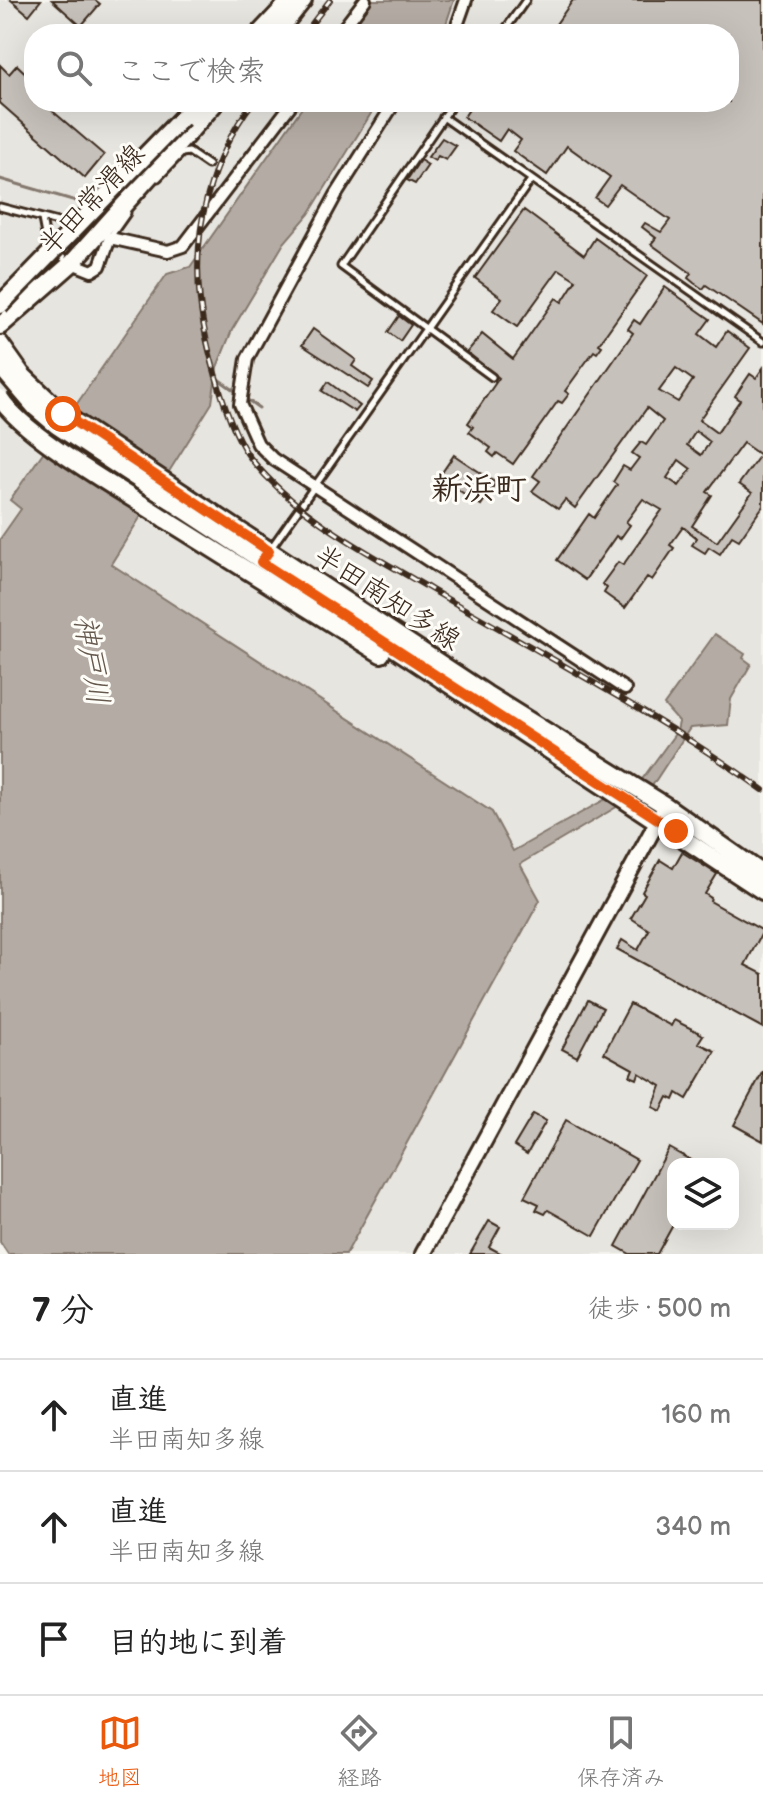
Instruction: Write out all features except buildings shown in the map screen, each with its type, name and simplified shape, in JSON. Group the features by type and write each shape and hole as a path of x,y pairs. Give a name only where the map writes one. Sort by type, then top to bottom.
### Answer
{"main road":[{"path":"271,24 292,0"},
{"path":"284,24 303,0"},
{"path":"0,305 183,112"},
{"name":"半田常滑線","path":"0,313 68,260 197,112"},
{"name":"半田常滑線","path":"0,326 68,260 207,112"},
{"name":"半田南知多線","path":"0,344 60,420"},
{"name":"半田南知多線","path":"0,366 15,385 60,420 177,498 610,780 763,874"},
{"path":"0,398 19,420 46,440 165,519 428,682 478,705"},
{"name":"半田南知多線","path":"265,556 478,705 610,780"},
{"name":"半田南知多線","path":"655,808 763,891"}],"street":[{"path":"347,24 365,0"},
{"path":"458,24 466,0"},
{"path":"68,260 92,271 100,266 110,238 168,251 183,246 285,112"},
{"path":"389,112 336,195 247,359 240,404 258,444 312,487 625,689"},
{"path":"423,1254 655,808"}],"lane":[{"path":"509,24 526,0"},
{"path":"447,112 341,266 492,377"},
{"path":"0,207 78,228 106,186 178,116"},
{"path":"443,117 763,342"},
{"path":"110,238 141,196 182,153 189,152 208,165"},
{"path":"265,556 531,180"},
{"path":"42,219 46,240 68,260"},
{"path":"0,407 15,385"}],"shaded area":[{"path":"0,0 368,0 364,24 24,24 24,112 299,112 190,267 166,274 11,499 21,509 0,539"},
{"path":"454,0 763,0 763,1254 346,1254 540,900 492,812 111,564 212,403 217,367 232,330 284,243 309,214 372,112 739,112 739,24 446,24"}],"water":[{"path":"368,0 454,0 446,24 357,24 353,21"},
{"name":"神戸川","path":"299,112 372,112 309,214 284,243 232,330 217,367 212,403 111,564 492,812 513,851 643,778 677,731 679,722 664,705 715,634 745,654 743,658 751,664 731,699 728,725 690,728 652,786 520,864 540,900 346,1254 8,1254 0,1242 0,539 21,509 10,500 167,274 190,267"}],"waterway":[{"path":"0,179 83,203"},
{"path":"214,376 259,408"}],"railway":[{"path":"312,24 330,0"},
{"path":"246,112 225,147 207,196 198,274 202,318 218,384 234,428 252,460 291,500 336,533 642,711 763,790"}],"district":[{"name":"新浜町","path":"479,489"}],"route":[{"path":"63,414 269,551 261,562 676,831"}]}
